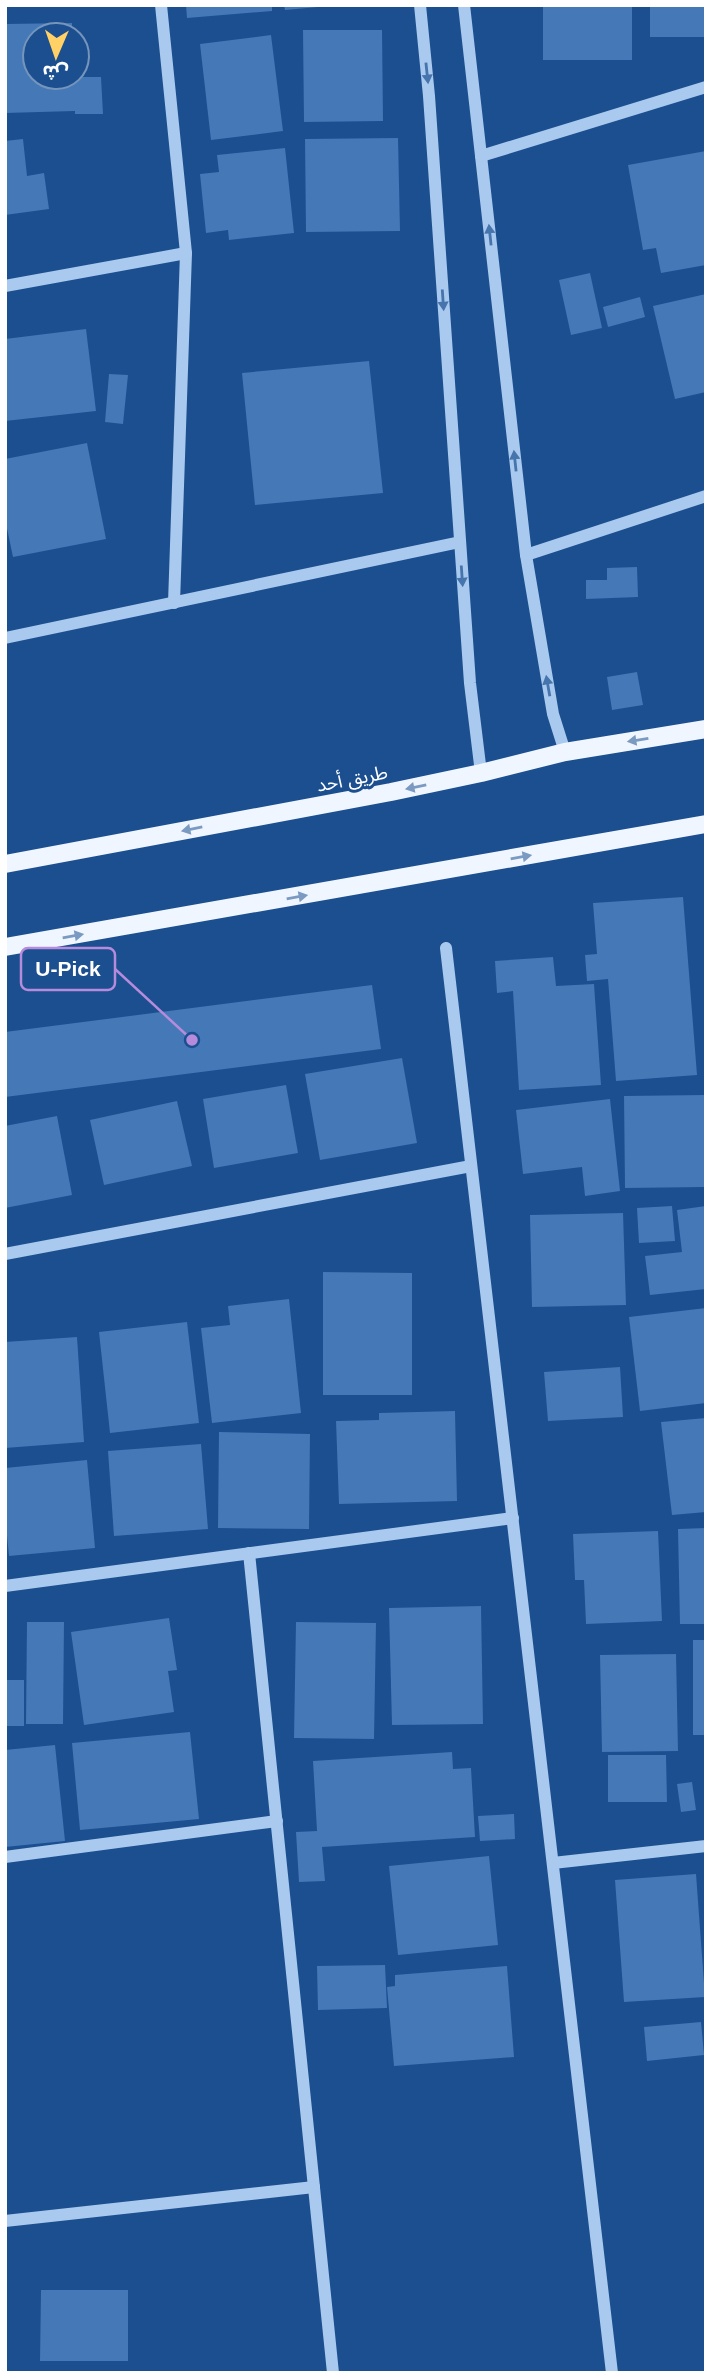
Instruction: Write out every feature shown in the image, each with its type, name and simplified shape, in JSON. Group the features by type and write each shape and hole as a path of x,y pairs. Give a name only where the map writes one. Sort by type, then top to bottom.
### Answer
{"main road":[{"name":"طريق أحد","path":"5,864 481,774 565,752 706,729"},
{"path":"5,947 706,824"}],"street":[{"path":"161,5 186,253 174,603"},
{"path":"421,5 470,683 481,774"},
{"path":"464,5 526,555 553,714 565,752"},
{"path":"481,156 706,87"},
{"path":"5,286 186,253"},
{"path":"526,555 706,496"},
{"path":"5,638 460,542"},
{"path":"446,948 612,2373"},
{"path":"5,1254 471,1166"},
{"path":"5,1586 513,1518"},
{"path":"249,1553 333,2373"},
{"path":"5,1857 276,1821"},
{"path":"553,1863 706,1846"},
{"path":"5,2221 314,2187"}],"building":[{"path":"186,5 272,5 272,11 187,18"},
{"path":"284,5 318,5 318,7 285,10"},
{"path":"543,5 632,5 632,60 543,60"},
{"path":"650,5 706,5 706,37 650,37"},
{"path":"5,24 21,24 21,91 91,91 91,77 101,77 103,114 75,114 75,111 5,113"},
{"path":"303,30 382,30 383,121 304,122"},
{"path":"271,35 283,131 211,140 200,44"},
{"path":"398,138 400,231 306,232 305,139"},
{"path":"23,139 27,176 44,173 49,209 5,215 5,141"},
{"path":"285,148 294,233 229,240 228,230 206,233 200,174 219,172 217,155"},
{"path":"706,151 706,265 661,273 656,248 643,250 628,165"},
{"path":"590,273 602,328 571,335 559,280"},
{"path":"706,294 706,392 675,399 653,306"},
{"path":"640,297 645,317 608,327 603,307"},
{"path":"86,329 96,411 5,421 5,339"},
{"path":"369,361 383,493 255,505 242,373"},
{"path":"109,374 128,375 123,424 105,422"},
{"path":"87,443 106,539 13,557 5,519 5,459"},
{"path":"637,567 638,597 586,599 586,580 607,580 607,568"},
{"path":"637,672 643,705 612,710 607,677"},
{"path":"683,897 697,1075 616,1081 608,979 587,981 585,955 597,954 593,903"},
{"path":"553,957 556,986 594,984 601,1085 519,1090 513,991 497,993 495,961"},
{"path":"372,985 381,1049 5,1097 5,1032"},
{"path":"402,1058 417,1143 320,1160 305,1074"},
{"path":"286,1085 298,1153 214,1168 203,1099"},
{"path":"706,1095 706,1187 625,1188 624,1096"},
{"path":"610,1099 620,1191 585,1196 582,1167 523,1174 516,1110"},
{"path":"177,1101 192,1166 104,1185 90,1120"},
{"path":"57,1116 72,1195 5,1208 5,1126"},
{"path":"672,1206 675,1241 639,1243 637,1208"},
{"path":"706,1206 706,1289 650,1295 645,1256 682,1252 677,1210"},
{"path":"623,1213 626,1305 532,1307 530,1215"},
{"path":"323,1272 412,1273 412,1395 323,1395"},
{"path":"289,1299 301,1413 212,1423 201,1328 230,1325 228,1306"},
{"path":"706,1308 706,1403 640,1411 629,1317"},
{"path":"187,1322 199,1423 110,1433 99,1332"},
{"path":"77,1337 84,1442 5,1448 5,1342"},
{"path":"620,1367 623,1417 548,1421 544,1372"},
{"path":"455,1411 457,1501 339,1504 336,1421 379,1420 379,1413"},
{"path":"706,1418 706,1512 672,1515 661,1422"},
{"path":"219,1432 310,1434 309,1529 218,1528"},
{"path":"201,1444 208,1529 114,1536 108,1451"},
{"path":"87,1460 95,1548 9,1556 5,1515 5,1468"},
{"path":"706,1528 706,1624 680,1624 678,1529"},
{"path":"658,1531 662,1621 586,1624 584,1580 575,1580 573,1534"},
{"path":"481,1606 483,1724 392,1725 389,1608"},
{"path":"169,1618 177,1670 168,1671 174,1712 84,1725 71,1632"},
{"path":"27,1622 64,1622 63,1724 26,1724"},
{"path":"296,1622 376,1623 374,1739 294,1738"},
{"path":"693,1640 706,1640 706,1735 693,1735"},
{"path":"676,1654 678,1751 602,1752 600,1655"},
{"path":"5,1680 24,1680 24,1726 5,1726"},
{"path":"190,1732 199,1819 80,1830 72,1743"},
{"path":"55,1745 65,1841 5,1847 5,1750"},
{"path":"452,1752 453,1769 471,1768 475,1837 322,1847 325,1881 299,1882 296,1832 317,1831 313,1761"},
{"path":"608,1755 666,1755 667,1802 608,1802"},
{"path":"692,1782 696,1810 681,1812 677,1784"},
{"path":"514,1814 515,1839 480,1841 478,1816"},
{"path":"489,1856 498,1945 398,1955 389,1866"},
{"path":"696,1874 705,1997 624,2002 615,1880"},
{"path":"385,1965 387,2008 318,2010 317,1966"},
{"path":"507,1966 514,2057 394,2066 387,1987 395,1986 395,1975"},
{"path":"701,2022 704,2055 647,2061 644,2027"},
{"path":"41,2290 128,2290 128,2361 40,2361"}],"place":[{"name":"U-Pick","path":"192,1040"}]}
